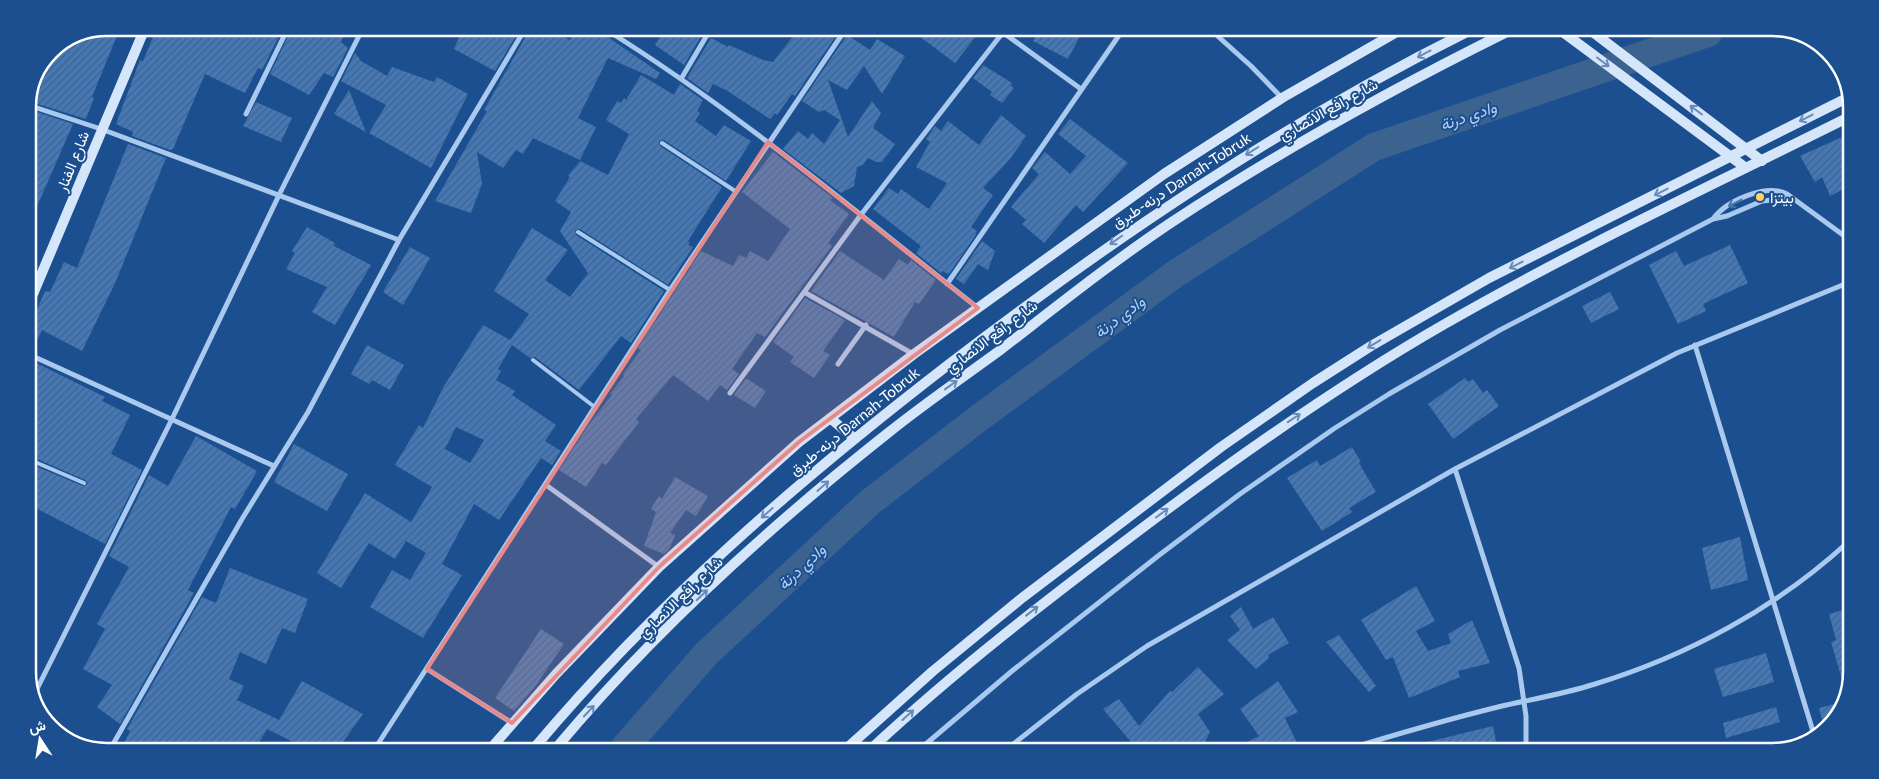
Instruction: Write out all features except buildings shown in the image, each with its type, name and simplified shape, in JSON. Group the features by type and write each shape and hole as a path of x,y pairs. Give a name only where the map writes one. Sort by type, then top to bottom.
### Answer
{"street":[{"name":"شارع الفنار","path":"36,286 101,128 142,36"},
{"path":"246,114 284,36"},
{"path":"38,687 172,419 280,193 358,36"},
{"path":"114,743 274,466 308,412 399,240 521,36"},
{"path":"616,36 681,79 768,142 978,308"},
{"path":"681,79 706,36"},
{"path":"382,743 427,669 670,290 768,142 842,36"},
{"path":"730,393 860,216 998,36"},
{"path":"1009,36 1081,89"},
{"path":"947,284 1118,36"},
{"path":"1218,36 1251,66 1282,98"},
{"path":"495,743 569,660 659,568 750,484 830,418 914,354 1164,174 1282,98 1390,36"},
{"name":"درنه-طبرق Darnah-Tobruk","path":"538,743 609,664 701,572 854,439 1053,285 1170,203 1322,110 1460,36"},
{"name":"شارع رافع الانصاري","path":"561,743 674,622 786,517 890,431 1054,307 1170,223 1281,153 1386,93 1499,36"},
{"path":"1568,36 1746,168"},
{"path":"1598,36 1762,160"},
{"path":"853,743 933,671 1022,598 1213,452 1306,388 1371,346 1489,278 1843,100"},
{"path":"36,108 101,128 280,193 399,240"},
{"path":"878,743 952,676 1033,610 1241,454 1306,410 1416,341 1506,289 1843,120"},
{"path":"1712,219 1720,210 1760,191 1776,190 1792,198 1843,235"},
{"path":"926,743 1012,671 1158,556 1240,494 1335,428 1435,366 1712,219 1727,216 1762,201 1792,198"},
{"path":"1015,743 1077,694 1167,633 1455,469 1695,345 1843,285"},
{"path":"804,292 866,325 914,354"},
{"path":"838,364 866,325"},
{"path":"1695,345 1813,730"},
{"path":"36,358 274,466"},
{"path":"830,418 854,439"},
{"path":"1455,469 1519,668 1524,701 1526,743"},
{"path":"546,484 659,568"},
{"path":"1369,743 1447,720 1594,685 1639,669 1736,624 1809,576 1843,546"},
{"path":"427,669 512,723"}],"lane":[{"path":"662,143 735,191"},
{"path":"578,232 670,290"},
{"path":"532,360 596,408"},
{"path":"36,462 84,483"}],"highlighted area":[{"path":"768,142 978,308 799,442 659,567 512,723 427,669"}],"waterway":[{"name":"وادي درنة","path":"628,743 706,654 870,502 979,418 1175,274 1374,147 1699,36"}],"place":[{"name":"بيتزا","path":"1760,197"}]}
